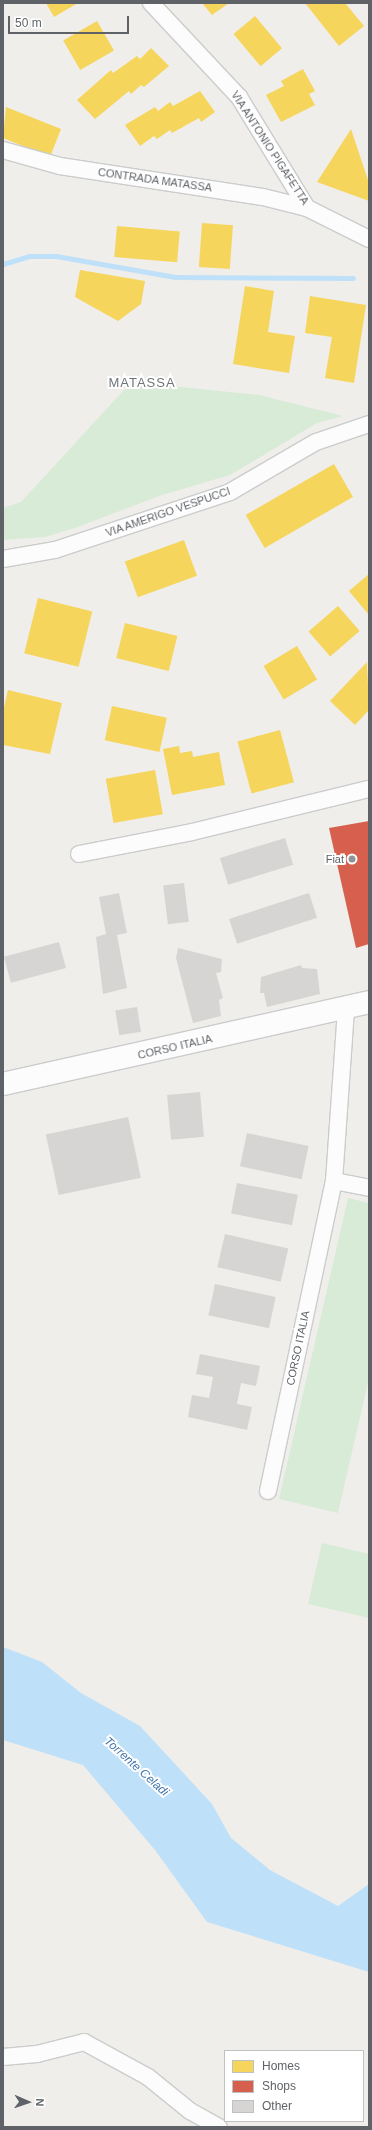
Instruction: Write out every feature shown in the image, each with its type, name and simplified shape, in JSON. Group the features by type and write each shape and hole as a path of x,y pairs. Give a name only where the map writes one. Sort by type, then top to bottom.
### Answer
{"street":[{"name":"VIA ANTONIO PIGAFETTA","path":"151,3 239,97 307,208 369,239"},
{"name":"CONTRADA MATASSA","path":"3,150 60,166 263,196 307,208"},
{"name":"VIA AMERIGO VESPUCCI","path":"3,559 55,550 230,492 316,442 369,424"},
{"path":"80,854 192,832 369,789"},
{"name":"CORSO ITALIA","path":"3,1084 369,1002"},
{"name":"CORSO ITALIA","path":"268,1491 334,1181 346,1008"},
{"path":"334,1181 369,1188"},
{"path":"3,2057 37,2054 84,2042 148,2077 190,2111 219,2127"}],"green space":[{"path":"142,383 259,395 343,416 317,423 230,475 162,495 75,528 45,537 3,540 3,508 21,502 123,391"},
{"path":"348,1198 369,1203 369,1378 338,1513 279,1499"},
{"path":"322,1543 369,1554 369,1618 308,1604"}],"water":[{"name":"Torrente Celadi","path":"3,1647 42,1662 81,1693 140,1726 212,1804 231,1838 270,1870 338,1906 369,1884 369,1972 207,1922 155,1850 83,1765 3,1740"}],"building: Homes":[{"path":"46,3 78,3 54,17"},
{"path":"202,3 229,3 212,15"},
{"path":"305,3 345,3 364,26 339,46"},
{"path":"255,16 282,48 261,66 234,34"},
{"path":"97,21 114,50 80,70 63,41"},
{"path":"151,48 169,66 144,87 141,85 131,94 129,91 95,119 77,100 111,70 113,73 137,56 140,59"},
{"path":"303,69 315,91 309,94 315,105 281,122 266,95 284,86 281,81"},
{"path":"200,91 215,112 201,122 199,118 172,133 170,130 157,139 154,136 140,146 125,125 155,107 158,111 170,102 173,106"},
{"path":"6,107 61,129 50,157 3,138"},
{"path":"351,129 369,183 369,201 317,182"},
{"path":"202,223 233,225 230,269 199,267"},
{"path":"117,226 180,231 177,262 114,257"},
{"path":"80,270 145,281 141,304 118,321 75,297"},
{"path":"245,286 274,291 268,332 295,336 289,373 233,364"},
{"path":"310,296 366,305 354,383 325,378 332,337 305,333"},
{"path":"334,464 353,497 265,548 246,515"},
{"path":"184,540 197,576 138,597 125,562"},
{"path":"369,574 369,615 349,591"},
{"path":"38,598 92,612 79,667 24,653"},
{"path":"338,606 360,631 330,656 309,632"},
{"path":"125,623 177,636 169,671 116,658"},
{"path":"297,646 317,679 284,700 264,666"},
{"path":"367,662 369,710 355,725 330,701"},
{"path":"8,690 62,703 50,754 3,745 3,712"},
{"path":"112,706 167,718 159,752 105,740"},
{"path":"280,730 294,782 251,794 237,741"},
{"path":"179,746 180,753 192,751 193,757 219,752 225,785 172,795 163,749"},
{"path":"155,770 163,814 114,823 106,779"}],"building: Shops":[{"name":"Fiat","path":"369,821 369,944 356,948 329,828"}],"building: Other":[{"path":"285,838 293,865 228,885 220,858"},
{"path":"184,883 189,922 168,924 163,886"},
{"path":"119,893 127,933 117,935 127,988 103,994 96,937 106,934 99,897"},
{"path":"309,893 317,918 237,944 229,919"},
{"path":"59,942 66,968 11,983 4,957"},
{"path":"178,948 222,959 221,972 216,973 223,998 219,1000 221,1016 193,1023 176,958"},
{"path":"301,965 302,968 317,969 320,994 267,1007 264,993 260,993 261,977"},
{"path":"137,1007 141,1032 119,1035 115,1010"},
{"path":"200,1092 204,1137 171,1140 167,1095"},
{"path":"128,1117 141,1178 59,1195 46,1134"},
{"path":"247,1133 309,1146 302,1179 240,1166"},
{"path":"237,1183 298,1195 292,1225 231,1213"},
{"path":"225,1234 288,1249 281,1282 217,1267"},
{"path":"215,1284 276,1297 269,1328 208,1315"},
{"path":"200,1354 260,1366 256,1386 241,1383 237,1404 252,1407 247,1430 188,1417 192,1395 209,1398 213,1377 196,1374"}],"waterway":[{"path":"3,264 29,256 56,256 175,277 353,278"}],"place":[{"name":"Fiat","path":"352,859"}],"district":[{"name":"MATASSA","path":"142,383"}]}
